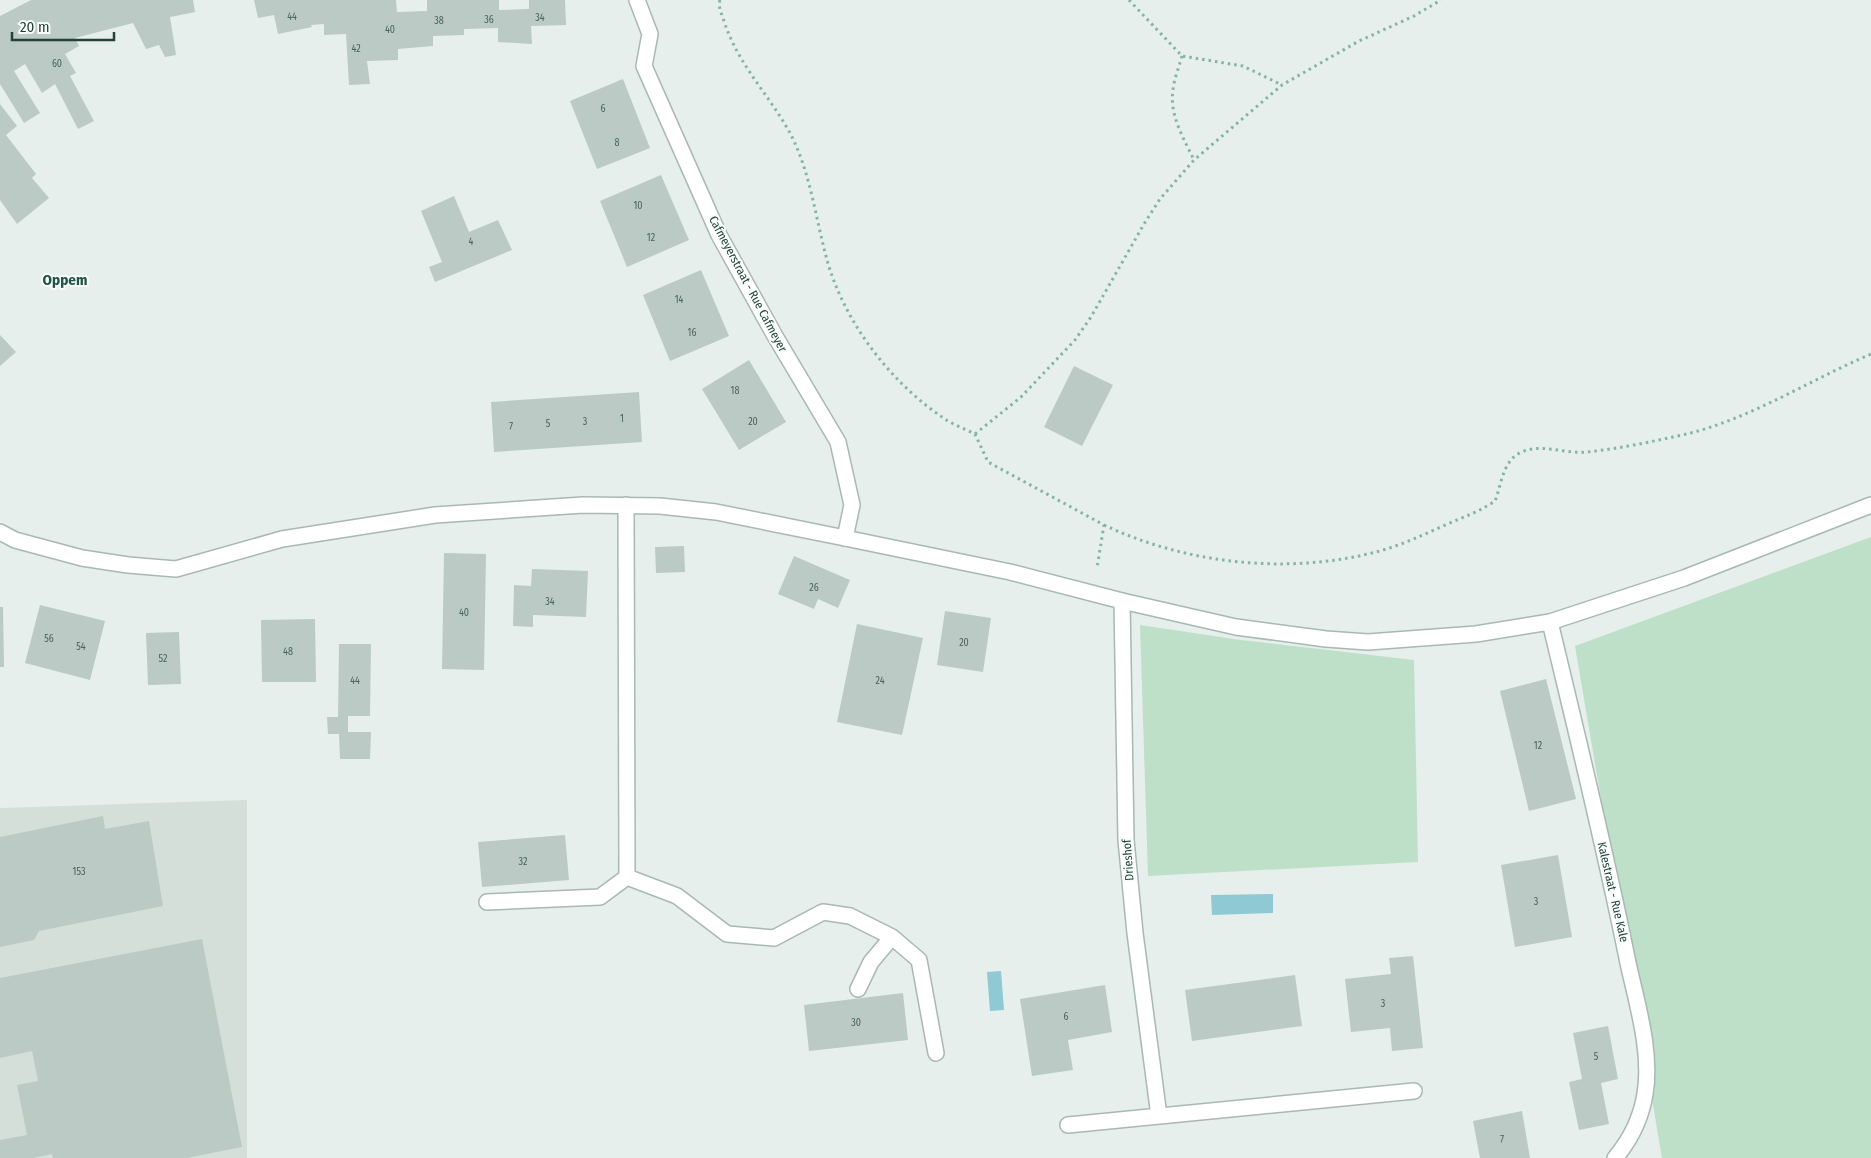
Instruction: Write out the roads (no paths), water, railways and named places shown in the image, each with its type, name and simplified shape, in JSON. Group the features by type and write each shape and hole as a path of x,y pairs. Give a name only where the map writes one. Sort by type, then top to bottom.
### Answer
{"street":[{"name":"Cafmeyerstraat - Rue Cafmeyer","path":"637,0 650,34 644,66 719,235 774,336 838,442 852,505 846,538"},
{"path":"626,505 627,877"},
{"path":"0,532 15,540 82,558 128,565 176,569 282,539 435,515 573,506 660,506 716,512 1010,572 1122,602 1236,627 1326,640 1368,642 1476,634 1550,622 1684,578 1871,505"},
{"name":"Drieshof","path":"1122,602 1126,840 1135,933 1159,1116"},
{"name":"Kalestraat - Rue Kale","path":"1550,622 1622,930 1646,1057 1646,1092 1640,1118 1629,1142 1615,1158"},
{"path":"487,902 600,897 627,877"},
{"path":"627,877 677,896 727,934 774,938 823,912 850,916 892,937 919,960 936,1053"},
{"path":"858,989 871,962 892,937"},
{"path":"1068,1125 1414,1091"}],"water":[{"path":"1273,894 1273,913 1212,915 1211,895"},
{"path":"1001,971 1004,1010 990,1011 987,972"}],"district":[{"name":"Oppem","path":"65,280"}]}
